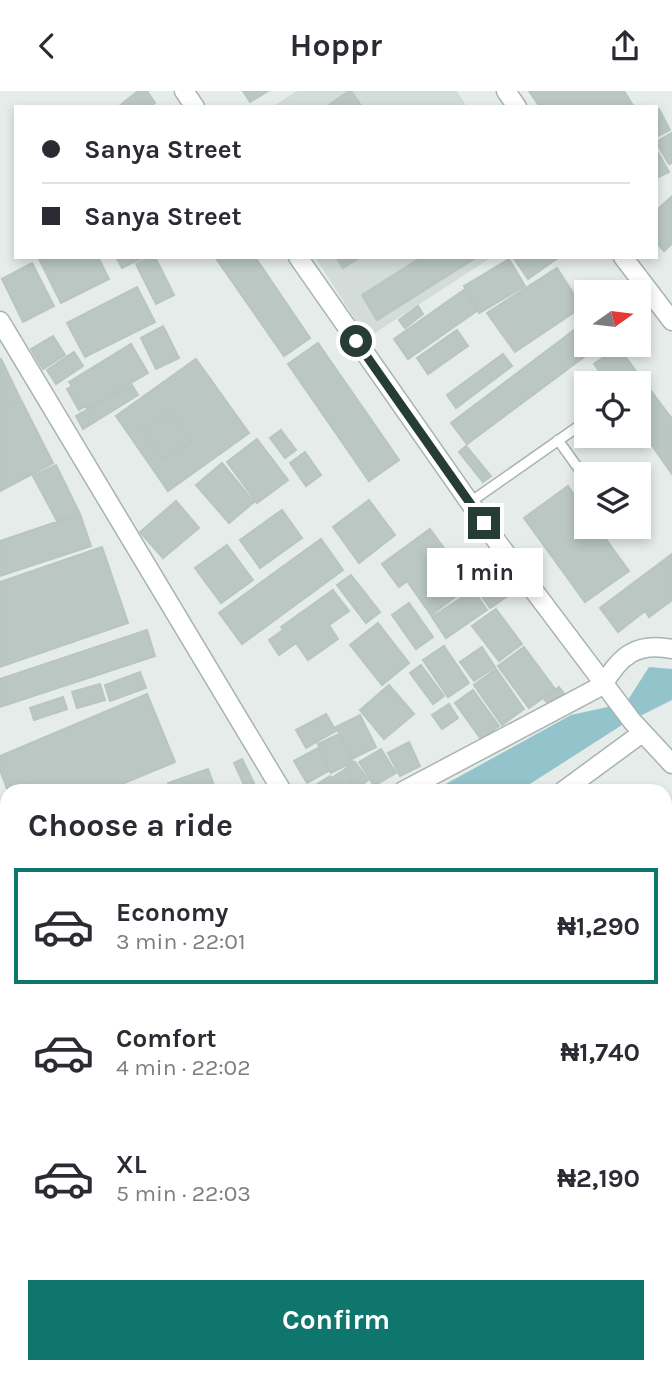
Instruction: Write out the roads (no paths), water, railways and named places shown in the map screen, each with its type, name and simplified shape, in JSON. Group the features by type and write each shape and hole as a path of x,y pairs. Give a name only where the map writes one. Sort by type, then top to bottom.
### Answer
{"street":[{"path":"299,259 469,503 637,727 672,764"},
{"path":"625,259 672,321"},
{"path":"0,321 278,784"},
{"path":"610,691 617,661 636,650 662,646 672,649"},
{"path":"417,784 610,691"},
{"path":"572,784 637,727"}],"lane":[{"path":"469,503 574,429"},
{"path":"558,440 574,462"}],"water":[{"path":"649,667 672,669 672,700 622,725 530,784 446,784 571,715 626,703"}]}
